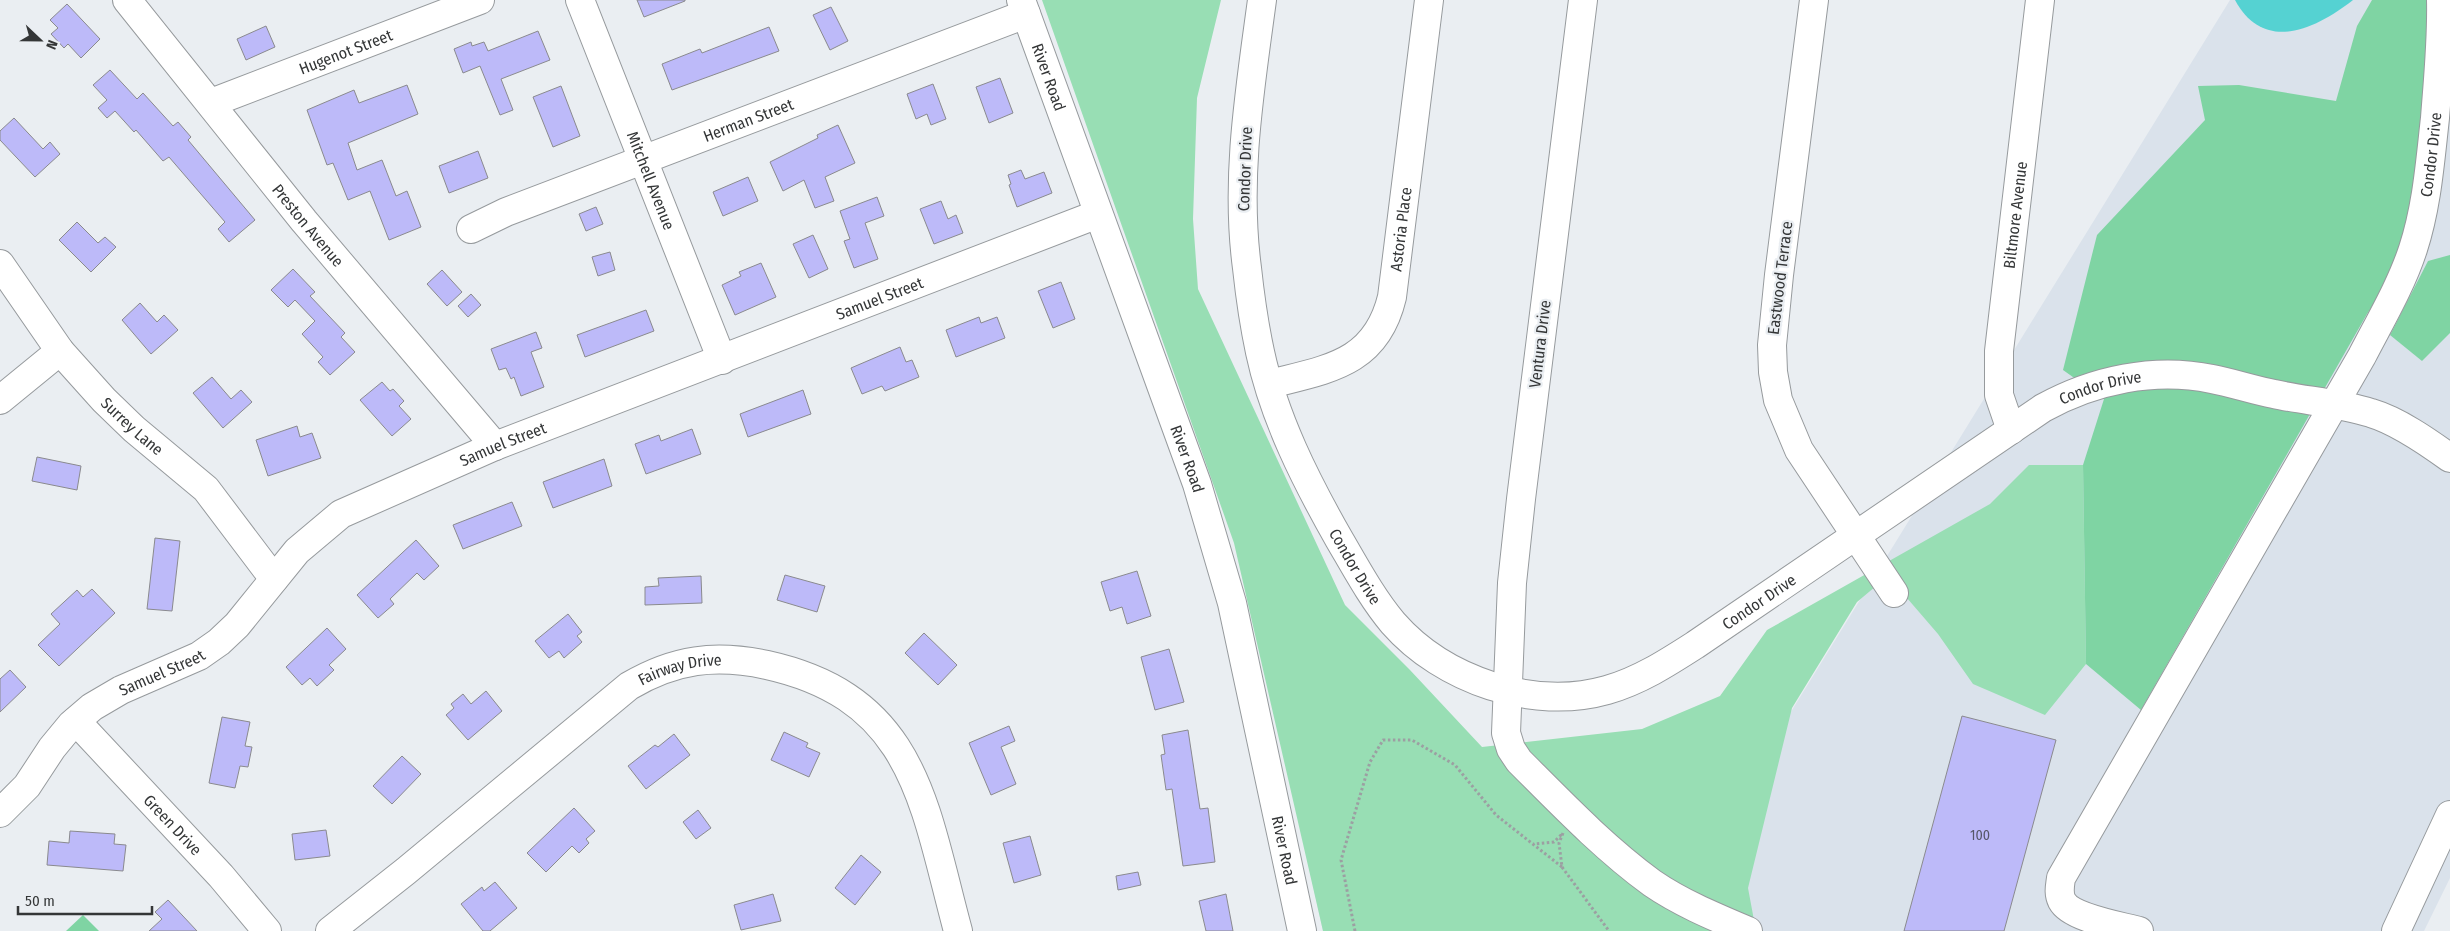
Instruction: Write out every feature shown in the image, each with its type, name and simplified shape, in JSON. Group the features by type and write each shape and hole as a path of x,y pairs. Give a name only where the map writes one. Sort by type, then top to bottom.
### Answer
{"street":[{"name":"Preston Avenue","path":"127,0 212,103 304,221 495,446"},
{"name":"Hugenot Street","path":"212,103 480,0"},
{"name":"Mitchell Avenue","path":"580,0 722,360"},
{"name":"Condor Drive","path":"1262,0 1247,106 1242,174 1246,267 1259,343 1270,384 1303,473 1361,576 1380,606 1405,635 1429,655 1461,673 1506,690 1537,696 1562,696 1604,690 1644,676 1695,645 2011,430 2067,395 2121,378 2150,375 2186,375 2210,378 2274,394 2334,405 2399,284 2413,250 2424,210 2429,178 2442,36 2441,0"},
{"name":"Astoria Place","path":"1270,384 1335,368 1352,359 1370,343 1382,328 1388,314 1392,297 1429,0"},
{"name":"Ventura Drive","path":"1583,0 1512,584 1506,690 1506,733 1511,749 1520,761 1583,826 1614,854 1653,884 1692,906 1748,931"},
{"name":"Eastwood Terrace","path":"1814,0 1778,284 1772,345 1773,372 1778,400 1790,434 1894,593"},
{"name":"Biltmore Avenue","path":"2011,430 1999,396 1999,351 2040,0"},
{"name":"Herman Street","path":"472,229 506,212 643,160 1023,7"},
{"name":"River Road","path":"1023,7 1197,484 1229,594 1302,931"},
{"name":"Samuel Street","path":"0,813 27,786 52,748 76,721 92,707 121,690 199,656 219,642 237,625 297,551 341,514 495,446 1098,214"},
{"name":"Surrey Lane","path":"0,264 60,351 104,400 134,429 206,490 274,579"},
{"path":"0,400 60,351"},
{"path":"2139,931 2071,911 2062,902 2059,890 2061,878 2334,405 2372,413 2424,439 2450,458"},
{"name":"Fairway Drive","path":"330,931 406,871 629,686 650,673 673,665 697,660 722,659 756,663 794,671 816,679 839,691 862,708 885,732 908,765 922,795 958,931"},
{"name":"Green Drive","path":"76,721 221,876 267,931"},
{"path":"2396,931 2450,815"}],"path":[{"path":"1355,931 1341,860 1370,762 1383,740 1412,740 1455,765 1496,814 1562,867 1609,931"},
{"path":"1534,844 1554,842 1563,833 1559,843 1562,867"}],"shaded area":[{"path":"2230,0 2450,0 2450,878 2424,931 1323,931 1308,863 1752,775"}],"green space":[{"path":"1042,0 1221,0 1197,98 1193,219 1198,289 1345,605 1410,670 1482,747 1642,729 1720,696 1767,630 1990,504 2029,465 2083,465 2086,664 2045,715 1973,684 1938,634 1888,576 1857,602 1792,708 1748,888 1756,931 1323,931 1234,543"},
{"path":"2372,0 2433,0 2417,212 2398,268 2367,314 2141,710 2086,664 2083,465 2104,399 2063,370 2097,235 2205,120 2198,86 2239,85 2336,101 2357,26"},
{"path":"2450,255 2450,333 2422,361 2390,335 2428,261"},
{"path":"83,915 99,931 66,931"}],"water":[{"path":"2235,0 2353,0 2323,20 2307,27 2291,31 2275,31 2260,27 2247,17"}],"building":[{"path":"637,0 685,0 685,1 644,17"},
{"path":"67,4 100,39 81,58 68,44 64,48 51,34 58,28 50,20"},
{"path":"831,7 848,41 830,50 813,15"},
{"path":"266,26 275,47 246,60 237,39"},
{"path":"769,27 779,51 672,90 662,64 700,49 702,53"},
{"path":"538,31 550,60 501,79 513,110 500,115 480,66 463,73 454,49 471,42 472,46 484,42 488,51"},
{"path":"110,70 137,99 143,93 173,126 178,122 191,137 188,140 255,220 229,242 218,229 225,222 169,157 163,161 136,130 134,132 115,111 107,118 98,108 107,100 93,85"},
{"path":"1000,78 1013,113 989,123 976,87"},
{"path":"933,84 946,119 931,125 927,114 916,119 907,94"},
{"path":"407,85 418,114 348,143 357,170 382,160 396,196 407,191 421,227 389,240 370,191 348,200 333,163 327,165 307,110 354,90 359,103"},
{"path":"561,86 580,136 553,147 533,97"},
{"path":"14,118 43,149 50,142 60,154 35,177 0,140 0,131"},
{"path":"838,125 855,163 825,177 834,201 815,208 804,180 783,191 770,162 818,138 817,135"},
{"path":"478,151 488,178 449,193 439,166"},
{"path":"1021,170 1025,179 1044,172 1052,193 1017,207 1009,185 1011,184 1008,175"},
{"path":"748,177 758,201 723,216 713,192"},
{"path":"877,197 884,216 865,223 878,259 854,268 844,241 850,239 840,211"},
{"path":"941,201 948,219 956,215 963,233 934,244 920,209"},
{"path":"596,207 603,224 586,231 579,214"},
{"path":"77,222 98,243 105,237 116,247 91,272 59,240"},
{"path":"813,235 828,269 809,278 793,244"},
{"path":"610,252 615,270 598,276 592,257"},
{"path":"761,263 776,297 735,315 722,285 741,276 739,272"},
{"path":"293,269 315,292 310,296 345,333 341,337 355,352 330,375 318,362 323,357 302,334 315,321 295,300 288,307 271,290"},
{"path":"442,270 462,292 447,306 427,284"},
{"path":"1061,282 1075,319 1053,328 1038,291"},
{"path":"471,294 481,305 468,317 458,306"},
{"path":"140,303 157,322 164,315 178,330 151,354 122,320"},
{"path":"646,310 654,331 585,357 577,335"},
{"path":"979,317 981,323 997,317 1005,338 956,357 946,330"},
{"path":"536,332 542,348 531,352 544,387 521,396 514,377 511,379 506,368 499,370 491,349"},
{"path":"900,347 906,362 912,360 919,377 885,391 882,386 862,394 851,368"},
{"path":"212,377 231,399 241,390 252,402 223,428 193,393"},
{"path":"382,382 390,391 393,389 404,401 399,406 411,419 392,436 360,400"},
{"path":"803,390 811,414 748,437 740,414"},
{"path":"297,426 300,437 312,433 321,458 268,476 256,440"},
{"path":"692,429 701,454 646,474 635,444 659,435 661,441"},
{"path":"37,457 81,466 77,490 32,481"},
{"path":"604,459 612,486 553,508 543,482"},
{"path":"512,502 522,526 463,549 453,525"},
{"path":"155,538 180,541 172,611 147,609"},
{"path":"416,540 439,566 424,580 417,573 390,599 394,604 378,618 357,595"},
{"path":"1137,571 1151,616 1127,624 1122,607 1110,611 1101,582"},
{"path":"785,575 825,586 817,612 777,600"},
{"path":"701,576 702,603 645,605 645,587 659,586 658,578"},
{"path":"92,589 115,613 59,666 38,645 60,624 51,614 77,590 83,597"},
{"path":"568,614 582,632 577,636 582,642 564,658 559,651 549,658 535,641"},
{"path":"327,628 346,649 329,665 334,670 317,686 310,678 302,685 286,667"},
{"path":"924,633 957,665 938,685 905,653"},
{"path":"1169,649 1184,702 1155,710 1141,657"},
{"path":"10,670 26,687 0,712 0,679"},
{"path":"486,691 502,711 468,740 446,715 454,708 451,704 463,694 471,704"},
{"path":"1962,716 2056,740 2004,931 1904,931"},
{"path":"222,717 250,722 245,746 252,747 248,767 240,766 235,788 209,783"},
{"path":"1009,726 1015,741 1001,747 1016,784 991,795 969,743"},
{"path":"1188,730 1200,809 1208,808 1215,862 1183,866 1172,789 1166,790 1161,755 1165,754 1162,735"},
{"path":"784,732 808,743 806,747 820,753 809,777 771,760"},
{"path":"674,734 690,755 646,789 628,766 655,745 658,747"},
{"path":"402,756 421,774 392,804 373,786"},
{"path":"574,808 595,831 586,839 589,843 579,853 572,846 546,872 527,853"},
{"path":"698,810 711,828 696,839 683,822"},
{"path":"326,830 330,856 295,860 292,834"},
{"path":"70,831 115,834 114,844 126,845 123,871 47,865 49,841 69,843"},
{"path":"1030,836 1041,875 1014,883 1003,843"},
{"path":"861,855 881,872 855,905 835,888"},
{"path":"1138,872 1141,885 1118,890 1116,876"},
{"path":"495,882 517,908 490,931 483,931 461,904 482,887 484,891"},
{"path":"773,894 781,921 741,930 734,905"},
{"path":"1226,894 1233,931 1206,931 1199,901"},
{"path":"168,900 197,931 149,931 162,919 155,912"}]}
